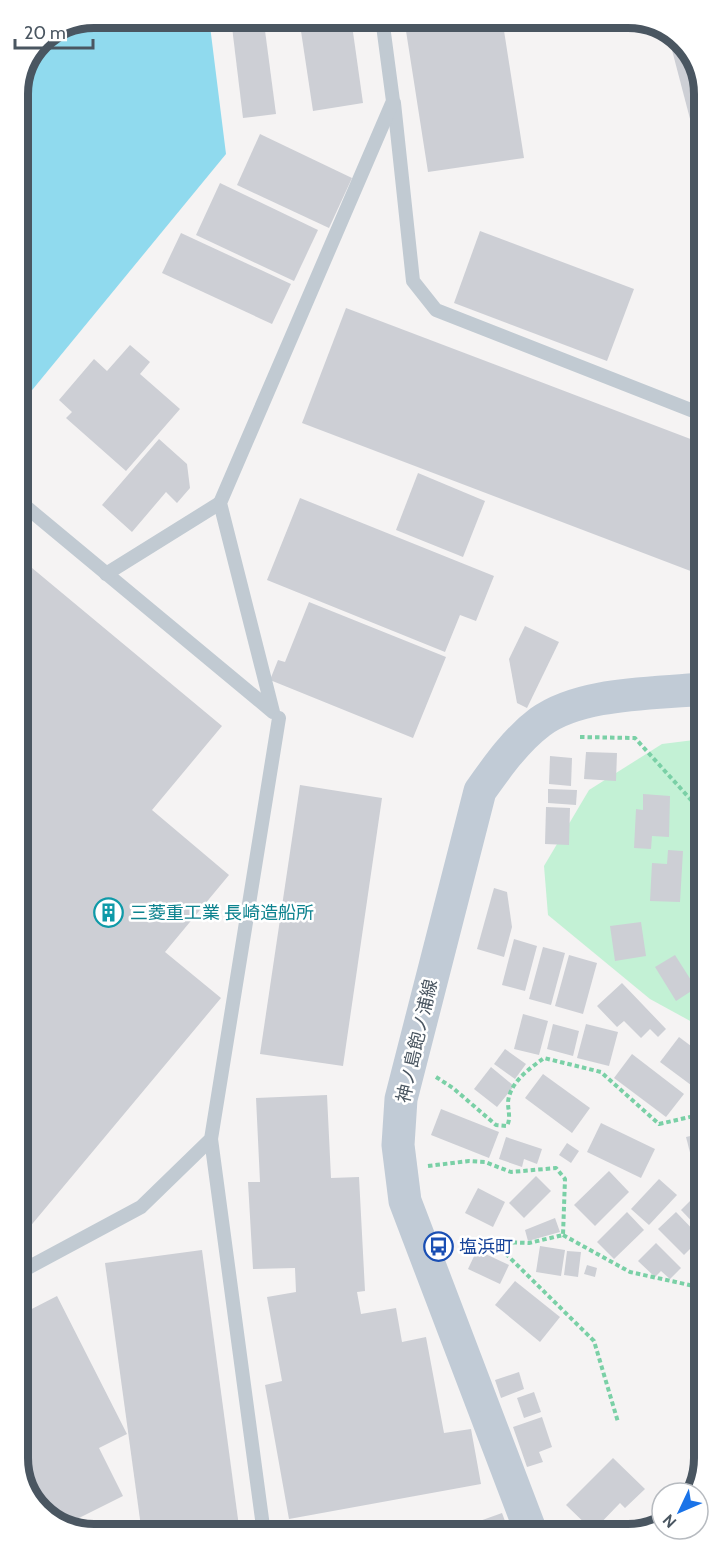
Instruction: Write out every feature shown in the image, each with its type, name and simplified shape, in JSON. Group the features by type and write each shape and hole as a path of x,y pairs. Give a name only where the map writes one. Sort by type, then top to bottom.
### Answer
{"main road":[{"name":"神ノ島飽ノ浦線","path":"528,1524 405,1201 398,1145 401,1099 480,791 500,762 541,721 586,701 694,690"}],"lane":[{"path":"383,29 413,281 436,310 694,411"},
{"path":"106,574 220,503 393,101"},
{"path":"29,509 273,712 220,503"},
{"path":"263,1524 211,1139 279,718"},
{"path":"28,1268 141,1207 211,1139"}],"path":[{"path":"575,736 635,738 694,803"},
{"path":"429,1072 453,1088 496,1125 503,1127 507,1126 510,1121 508,1100 513,1088 528,1070 544,1058 601,1072 659,1124 694,1116"},
{"path":"418,1168 469,1161 485,1162 511,1172 556,1168 565,1179 563,1235"},
{"path":"618,1422 594,1341 500,1248 501,1242 529,1243 563,1235 630,1272 694,1286"}],"green space":[{"path":"694,740 694,1023 650,999 548,915 544,866 589,790 662,744"}],"water":[{"path":"95,28 210,28 226,154 29,394 29,91 34,70 48,48 70,34"}],"building":[{"path":"232,28 265,28 276,114 243,118"},
{"path":"301,28 352,28 363,103 313,111"},
{"path":"406,29 504,29 524,158 428,172"},
{"path":"671,45 682,58 690,74 694,95 694,134"},
{"path":"260,134 352,178 329,228 237,185"},
{"path":"220,183 318,230 294,281 196,235"},
{"path":"480,231 634,289 607,361 454,303"},
{"path":"181,233 291,284 272,324 162,273"},
{"path":"346,308 694,440 694,572 302,423"},
{"path":"130,345 150,362 140,374 180,409 126,471 66,418 72,412 59,400 94,359 107,371"},
{"path":"159,439 187,464 190,488 177,503 166,492 132,532 102,505"},
{"path":"418,473 485,501 463,557 396,530"},
{"path":"300,498 494,576 476,621 460,615 445,652 267,580"},
{"name":"三菱重工業 長崎造船所","path":"29,565 222,726 152,810 229,875 165,952 221,998 28,1229"},
{"path":"309,602 446,657 413,738 270,680 278,660 285,662"},
{"path":"525,626 559,642 527,708 517,703 509,659"},
{"path":"586,752 617,753 616,781 584,779"},
{"path":"550,756 572,758 571,786 549,784"},
{"path":"300,785 382,798 343,1066 260,1054"},
{"path":"548,789 577,790 576,805 548,803"},
{"path":"643,794 670,796 669,837 652,836 651,849 634,848 636,809 643,810"},
{"path":"546,807 570,808 569,845 545,844"},
{"path":"668,850 683,851 680,902 650,901 652,863 667,864"},
{"path":"494,888 507,892 512,927 504,957 477,949"},
{"path":"641,922 646,956 615,961 610,926"},
{"path":"514,939 537,946 525,991 502,985"},
{"path":"543,947 565,953 551,1005 529,999"},
{"path":"569,955 597,963 583,1014 555,1006"},
{"path":"675,955 694,985 694,989 676,1001 655,967"},
{"path":"622,983 666,1029 658,1037 650,1029 641,1038 624,1021 617,1027 597,1006"},
{"path":"523,1014 548,1021 539,1055 514,1049"},
{"path":"553,1024 579,1031 573,1056 547,1049"},
{"path":"586,1024 618,1032 609,1066 577,1058"},
{"path":"679,1037 694,1048 694,1087 660,1062"},
{"path":"505,1049 526,1064 515,1079 494,1064"},
{"path":"632,1054 684,1094 666,1117 614,1078"},
{"path":"491,1067 514,1086 497,1107 474,1089"},
{"path":"543,1074 590,1108 572,1133 525,1098"},
{"path":"327,1095 331,1178 359,1177 365,1291 357,1292 361,1314 396,1308 402,1342 426,1337 444,1433 471,1429 481,1484 289,1519 265,1385 282,1381 267,1297 296,1292 295,1268 253,1269 248,1182 260,1182 256,1098"},
{"path":"441,1109 499,1132 489,1158 431,1135"},
{"path":"601,1123 655,1149 641,1178 587,1152"},
{"path":"694,1135 694,1168 686,1137"},
{"path":"506,1137 542,1149 537,1164 524,1159 522,1167 499,1159"},
{"path":"567,1143 579,1151 571,1163 559,1155"},
{"path":"609,1171 629,1192 595,1226 574,1205"},
{"path":"536,1176 551,1191 524,1218 509,1203"},
{"path":"659,1179 677,1195 649,1225 631,1209"},
{"path":"478,1188 505,1202 493,1227 465,1213"},
{"path":"692,1199 694,1201 694,1224 681,1210"},
{"path":"627,1212 644,1230 614,1259 597,1242"},
{"path":"676,1212 694,1231 694,1245 684,1255 658,1229"},
{"path":"555,1218 560,1232 528,1241 525,1230"},
{"path":"656,1243 681,1268 670,1279 661,1271 655,1277 638,1261"},
{"path":"540,1246 565,1250 561,1276 536,1272"},
{"path":"202,1250 239,1524 141,1524 105,1263"},
{"path":"477,1250 509,1265 500,1284 468,1269"},
{"path":"567,1251 581,1252 578,1277 564,1275"},
{"path":"587,1265 597,1268 595,1277 584,1274"},
{"path":"515,1281 560,1317 540,1342 495,1305"},
{"path":"57,1296 127,1434 99,1448 123,1496 73,1521 55,1511 45,1502 35,1487 30,1471 28,1458 28,1311"},
{"path":"519,1372 524,1389 501,1398 495,1380"},
{"path":"534,1392 541,1412 524,1418 517,1398"},
{"path":"542,1417 552,1447 539,1452 543,1462 527,1467 513,1427"},
{"path":"613,1458 645,1489 625,1508 620,1503 600,1524 586,1524 566,1505"},
{"path":"502,1513 506,1524 471,1524"}],"place":[{"name":"三菱重工業 長崎造船所","path":"109,913"},
{"name":"塩浜町","path":"438,1247"}]}
